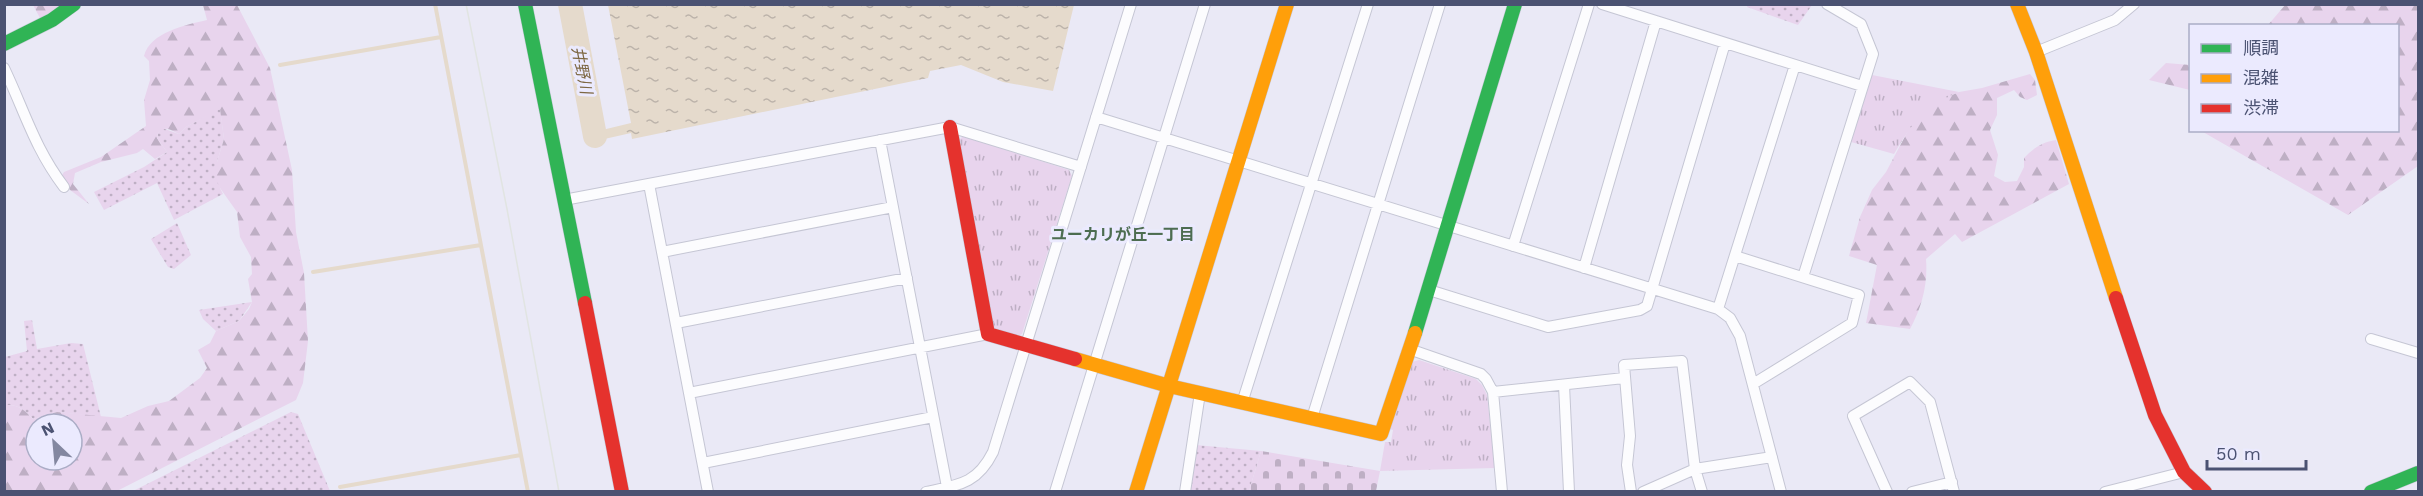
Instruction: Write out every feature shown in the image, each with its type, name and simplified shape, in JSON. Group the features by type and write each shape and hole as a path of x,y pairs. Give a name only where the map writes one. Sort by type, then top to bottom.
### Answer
{"main road":[{"path":"4,44 52,20 74,4"},
{"path":"525,4 622,492"},
{"path":"1136,492 1287,4"},
{"path":"950,127 988,334 1169,386 1381,434 1429,290 1515,4"},
{"path":"2017,4 2036,52 2155,415 2184,472 2205,492"},
{"path":"2371,492 2418,473"}],"street":[{"path":"926,492 948,489 966,483 987,464 993,452 1131,4"},
{"path":"1055,492 1205,4"},
{"path":"1242,403 1368,4"},
{"path":"1312,418 1440,4"},
{"path":"1513,246 1589,4"},
{"path":"1602,4 1862,86"},
{"path":"1803,277 1873,54 1861,24 1827,4"},
{"path":"2036,52 2115,20 2134,4"},
{"path":"1584,268 1656,21"},
{"path":"1429,290 1548,327 1640,310 1647,306 1725,43"},
{"path":"1718,309 1795,65"},
{"path":"4,68 42,155 64,187"},
{"path":"1096,117 1718,309 1730,318 1736,327 1781,492"},
{"path":"564,200 950,127 1081,167"},
{"path":"880,140 948,489"},
{"path":"649,184 708,492"},
{"path":"662,252 893,207"},
{"path":"1735,256 1859,294 1852,323 1753,384"},
{"path":"676,323 907,278"},
{"path":"689,393 988,334"},
{"path":"2371,339 2418,353"},
{"path":"1409,349 1481,374 1486,379 1493,392 1502,492"},
{"path":"1631,492 1628,465 1630,436 1624,365 1682,361 1695,469 1702,492"},
{"path":"1493,392 1624,378"},
{"path":"1887,492 1853,416 1910,382 1930,402 1953,487 1912,492"},
{"path":"1564,385 1569,492"},
{"path":"1185,492 1200,393"},
{"path":"703,463 933,417"},
{"path":"1643,492 1695,469 1772,457"},
{"path":"2105,492 2184,472"}],"green space":[{"path":"1748,4 1812,5 1798,25 1747,7"},
{"path":"2286,4 2418,5 2418,166 2348,215 2203,132 2399,132 2399,24 2269,24"},
{"path":"33,5 63,5 40,18"},
{"path":"203,5 237,5 270,68 292,170 296,232 304,273 308,341 303,383 296,400 117,491 5,492 5,405 21,408 26,412 24,472 84,472 84,415 121,418 148,406 169,401 200,378 207,368 198,350 210,343 216,331 239,321 252,302 248,279 252,274 251,257 240,237 237,212 216,179 217,162 224,139 220,109 186,127 179,134 163,129 158,133 157,138 167,152 155,159 143,149 75,173 73,184 89,204 70,190 61,177 64,172 101,157 146,126 144,100 150,80 149,61 144,56 153,41 161,35 207,20"},
{"path":"2166,63 2189,65 2189,90 2149,80"},
{"path":"2030,74 2035,80 2037,95 2027,100 2020,97 2014,90 1997,98 1997,115 1990,130 1998,155 1994,176 2005,182 2017,181 2024,167 2024,158 2038,146 2056,140 2069,184 1962,242 1955,234 1926,259 1923,295 1910,329 1866,323 1877,265 1849,256 1860,217 1872,190 1886,172 1911,125 1924,111 1940,100 1959,92"},
{"path":"1872,75 1959,92 1936,104 1920,117 1894,154 1851,142"},
{"path":"220,108 224,139 217,162 220,188 223,194 174,220 157,183 104,210 94,192 144,167 167,152 157,138 162,128 179,134 186,127"},
{"path":"963,136 1069,170 1072,176 1022,334 1016,337 993,328 958,141"},
{"path":"177,223 191,255 174,269 168,267 151,239"},
{"path":"252,302 239,321 216,331 203,319 199,310"},
{"path":"32,320 37,349 71,343 83,344 101,417 84,415 84,412 26,412 21,408 5,405 5,357 27,351 24,321"},
{"path":"1419,360 1476,379 1482,385 1487,395 1495,468 1380,471 1385,442 1391,442 1393,430 1389,429 1412,362"},
{"path":"291,412 298,414 330,491 133,491"},
{"path":"1196,445 1261,451 1249,491 1189,492"},
{"path":"1261,451 1380,471 1376,491 1249,491"}],"water":[{"path":"608,4 1074,5 1053,91 1003,82 961,65 930,71 928,78 632,139 631,133 600,140 598,131 631,123"}],"waterway":[{"path":"435,4 528,492"},
{"name":"井野川","path":"570,4 595,136"},
{"path":"280,65 441,37"},
{"path":"595,136 604,134"},
{"path":"313,272 481,245"},
{"path":"340,487 521,455"}],"tram line":[{"path":"466,4 507,209 559,492"}],"traffic: fast":[{"path":"4,44 52,20 74,4"},
{"path":"525,4 585,303"},
{"path":"1415,333 1515,4"},
{"path":"2371,492 2418,473"}],"traffic: slow":[{"path":"1136,492 1287,4"},
{"path":"2017,4 2036,52 2116,298"},
{"path":"1075,359 1169,386 1381,434 1415,333"}],"traffic: jam":[{"path":"950,127 988,334 1075,359"},
{"path":"2116,298 2155,415 2184,472 2205,492"},
{"path":"585,303 622,492"}],"district":[{"name":"ユーカリが丘一丁目","path":"1123,234"}]}
